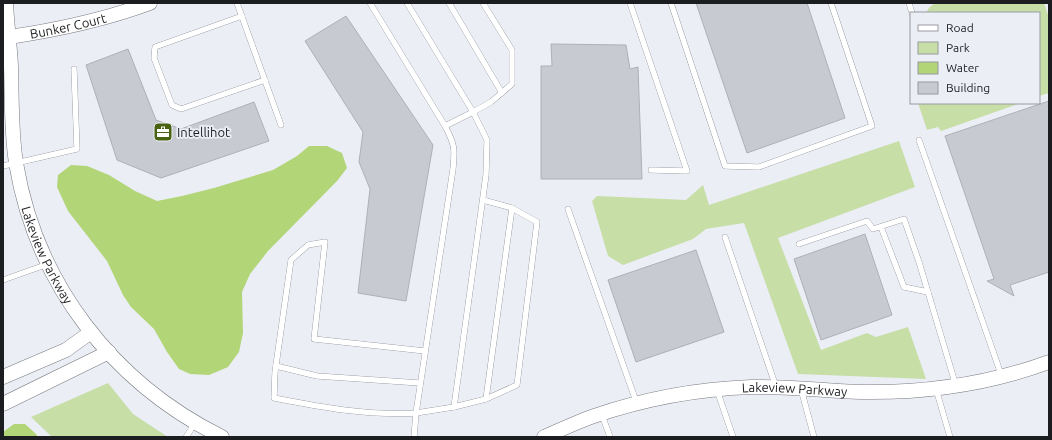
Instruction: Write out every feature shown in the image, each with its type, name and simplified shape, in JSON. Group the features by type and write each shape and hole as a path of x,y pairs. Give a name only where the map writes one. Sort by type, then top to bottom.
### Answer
{"street":[{"name":"Lakeview Parkway","path":"6,3 6,38 11,66 10,164 48,263 69,301 91,332 125,371 171,408 222,437"},
{"name":"Bunker Court","path":"6,38 79,25 122,13 150,3"},
{"path":"3,377 66,350 91,332"},
{"path":"3,404 108,352"},
{"name":"Lakeview Parkway","path":"544,437 602,414 669,396 717,390 776,387 860,392 885,392 936,388 956,386 1002,377 1048,365"}],"lane":[{"path":"237,3 281,125"},
{"path":"370,3 454,142 454,159 420,383 414,437"},
{"path":"407,3 473,112 487,140 486,175 483,200 454,407"},
{"path":"449,3 502,93"},
{"path":"445,126 491,102 512,84 512,50 483,3"},
{"path":"630,3 687,171 651,170"},
{"path":"671,3 725,166 760,167 872,126 831,3"},
{"path":"242,16 155,47 154,58 172,105 182,109 264,80"},
{"path":"10,164 77,149 74,70"},
{"path":"919,140 1002,377"},
{"path":"425,351 314,339 325,242 308,245 291,260 276,366 274,398 319,407 398,414 416,413 454,407 486,398 517,385 537,222 512,208 483,200"},
{"path":"486,398 512,208"},
{"path":"568,209 637,404"},
{"path":"800,244 867,221 873,229 904,220 928,292 956,386"},
{"path":"881,227 904,287 928,292"},
{"path":"725,237 776,387"},
{"path":"3,280 48,263"},
{"path":"276,366 317,376 420,383"},
{"path":"801,388 814,437"},
{"path":"936,388 950,437"},
{"path":"717,390 733,437"},
{"path":"602,414 610,437"},
{"path":"186,437 195,423"}],"green space":[{"path":"936,3 1044,3 1049,18 1049,93 1040,96 1040,12 927,12 931,6"},
{"path":"918,104 1018,104 941,131 938,127 927,130"},
{"path":"899,141 915,187 778,238 821,350 867,333 876,337 908,327 926,379 798,374 744,223 706,229 693,239 623,265 608,256 592,201 597,196 686,200 703,185 709,205"},
{"path":"108,383 133,414 168,437 52,437 31,417"}],"water":[{"path":"309,146 327,146 342,153 347,168 337,181 268,251 250,274 242,292 243,333 239,352 228,367 209,375 190,374 179,369 154,329 131,307 123,295 107,261 68,211 57,187 58,175 71,165 87,166 109,175 135,191 157,201 214,188 273,170 297,156"},
{"path":"14,424 25,424 38,437 3,437 3,432"}],"building":[{"path":"696,3 807,3 845,118 747,153"},
{"path":"346,16 433,145 406,301 358,293 370,189 359,162 363,132 305,41"},
{"path":"551,44 626,45 630,69 638,67 642,179 541,179 541,66 552,66"},
{"path":"128,49 156,120 181,129 254,102 269,141 161,178 117,160 86,65"},
{"path":"1049,101 1049,272 1010,285 1014,296 987,281 994,279 945,136"},
{"path":"865,234 892,315 821,340 794,259"},
{"path":"696,250 724,332 636,362 608,280"}],"place":[{"name":"Intellihot","path":"163,132"}]}
